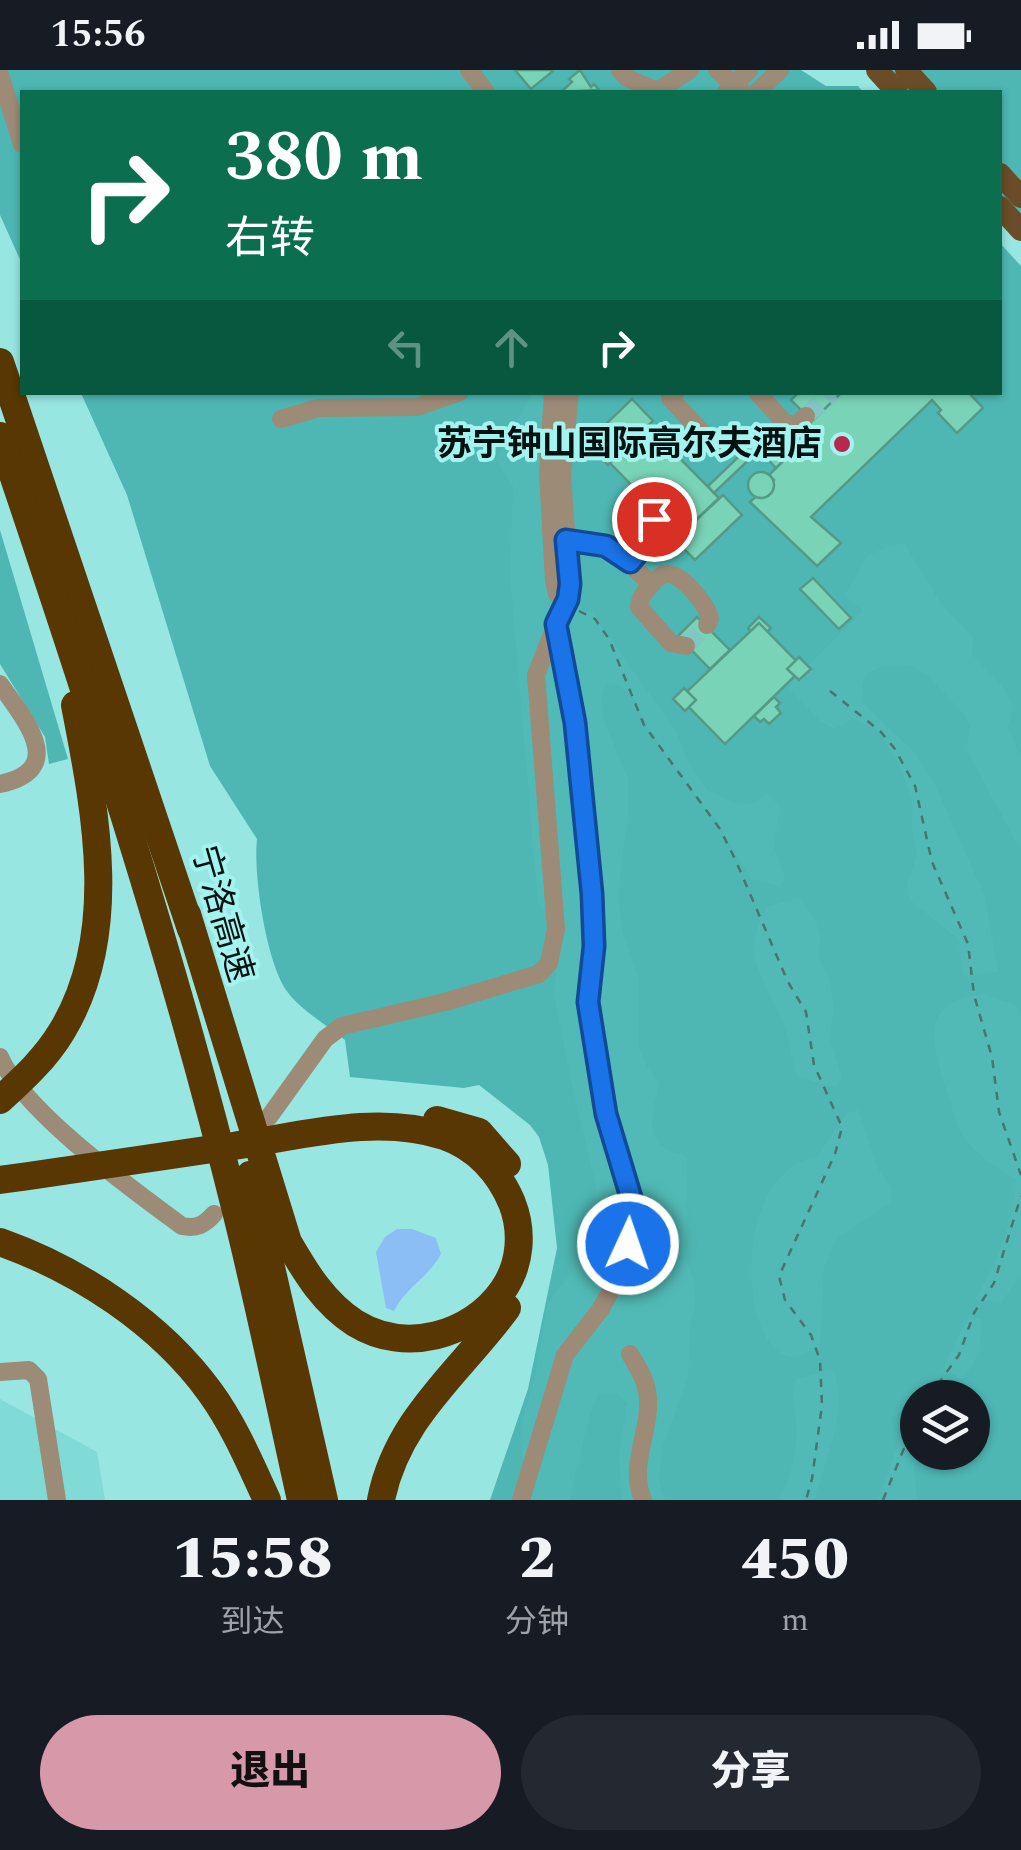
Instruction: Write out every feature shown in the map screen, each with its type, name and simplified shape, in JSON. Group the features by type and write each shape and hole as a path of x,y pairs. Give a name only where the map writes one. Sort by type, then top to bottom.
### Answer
{"highway":[{"name":"宁洛高速","path":"0,362 188,914 324,1500"},
{"name":"宁洛高速","path":"0,437 112,769 238,1218 301,1500"},
{"path":"0,437 75,702 92,792 99,885 82,987 62,1031 32,1070 0,1100"},
{"path":"0,1164 348,1114 406,1115 447,1129 486,1160 506,1190 519,1222 518,1250 510,1280 493,1304 470,1323 444,1334 414,1339 357,1324 309,1279 288,1242 188,914"},
{"path":"0,1180 349,1128 480,1132 526,1190 537,1224 534,1256 519,1292 426,1402 402,1438 381,1500"},
{"path":"0,1242 44,1258 88,1284 173,1348 209,1391 240,1442 267,1500"}],"main road":[{"path":"877,70 895,90"},
{"path":"906,70 924,90"},
{"path":"1002,176 1021,198"},
{"path":"1002,209 1021,230"}],"street":[{"path":"468,70 484,90"},
{"path":"620,70 627,78 655,90"},
{"path":"659,90 690,70"},
{"path":"717,70 738,85"},
{"path":"759,90 780,70"},
{"path":"0,76 20,138"},
{"path":"553,395 548,473 554,580 556,594 567,602"},
{"path":"269,1117 325,1039 342,1026 540,974 549,963 556,929 536,675 567,602 570,584 562,476 570,395"},
{"path":"673,395 670,398 715,446"},
{"path":"768,396 791,426 806,416"},
{"path":"281,419 318,408 418,407 428,398"},
{"path":"630,562 645,544 654,519"},
{"path":"566,540 606,546 630,562 651,585"},
{"path":"686,646 670,643 642,614 639,601 651,585 664,574 677,576 705,604 710,619 706,625"},
{"path":"521,1500 565,1355 600,1310 616,1280 628,1244 633,1204 606,1114 593,1045 588,1002 594,946 592,894 575,723 556,624"},
{"path":"0,684 32,730 37,748 32,770 20,780 0,784"},
{"path":"0,1057 28,1099 170,1218 194,1228 205,1224 214,1214"},
{"path":"630,1354 648,1392 648,1412 637,1464 643,1500"},
{"path":"0,1372 29,1370 38,1379 57,1500"}],"path":[{"path":"567,602 596,619 644,725 720,829 783,971 806,1012 817,1076 842,1127 835,1154 779,1276 785,1300 811,1335 820,1360 822,1405 806,1500"},
{"path":"830,691 880,731 915,786 932,862 968,944 974,995 992,1058 999,1112 1021,1175"},
{"path":"941,1380 959,1354 974,1313 994,1283 1021,1196"},
{"path":"882,1500 900,1457"}],"shaded area":[{"path":"0,70 801,70 826,86 858,86 861,90 20,90 20,260 0,215"},
{"path":"889,70 1021,70 1021,230 1002,207 1002,90 906,90"},
{"path":"1002,245 1021,266 1021,1500 490,1500 528,1389 557,1248 548,1165 539,1137 530,1125 479,1085 464,1088 350,1077 345,1040 292,997 279,976 262,916 257,839 210,766 127,495 82,395 1002,395"},
{"path":"532,395 546,398 562,606 592,612 676,731 688,761 707,790 737,804 754,803 767,794 780,806 774,847 785,879 780,886 750,879 722,830 659,746 622,686 608,683 601,692 604,721 628,779 618,892 622,930 638,977 638,1045 647,1067 659,1082 652,1127 659,1143 687,1158 686,1260 694,1283 695,1306 690,1325 688,1377 662,1449 659,1480 665,1500 622,1500 619,1455 627,1403 617,1394 599,1394 569,1500 526,1500 520,1429 548,1303 592,1246 596,1187 554,995 561,922 538,903 510,575 513,486 495,459"},
{"path":"0,530 68,759 49,764 45,737 0,664"},
{"path":"904,543 941,604 973,637 972,654 1008,695 1008,727 1021,757 1021,851 967,750 970,727 966,716 926,674 912,665 881,667 865,674 864,704 915,753 934,783 984,894 998,971 964,976 958,939 911,901 907,884 917,855 913,803 901,769 877,729 852,719 834,729 819,720 787,687 863,611 844,595 865,560 877,551"},
{"path":"800,898 815,920 820,936 819,956 830,981 834,1012 829,1036 842,1078 836,1087 799,1079 784,1025 754,953 759,923 769,906"},
{"path":"984,994 1017,1006 1021,1016 1021,1276 1000,1304 975,1299 1003,1242 1016,1179 987,1161 963,1136 935,1043 939,1016 948,1006 962,998"},
{"path":"858,1110 877,1167 892,1189 891,1202 837,1238 824,1268 820,1344 793,1356 773,1346 758,1319 752,1282 753,1241 764,1203 785,1172 817,1157 847,1113"},
{"path":"397,1229 412,1229 436,1238 441,1254 394,1311 386,1308 376,1252 385,1237"},
{"path":"969,1316 981,1319 980,1345 976,1359 961,1379 942,1369"},
{"path":"833,1369 837,1418 815,1500 779,1500 796,1445 792,1387 797,1379"},
{"path":"0,1399 97,1452 105,1500 0,1500"},
{"path":"900,1439 900,1470 914,1470 917,1500 878,1500"}],"building":[{"path":"515,70 552,70 553,71 531,89"},
{"path":"580,70 591,87 594,84 599,90 563,90 572,82 569,79"},
{"path":"796,395 840,395 812,421 791,400"},
{"path":"839,395 971,395 983,408 957,433 938,413 941,410 932,400 811,517 841,543 817,566 750,502 774,480 769,475 806,438 801,432"},
{"path":"632,399 653,421 608,465 586,443"},
{"path":"648,426 719,498 680,535 610,463"},
{"path":"759,437 783,461 776,468 759,450 714,493 708,486"},
{"path":"761,472 770,476 774,485 770,494 761,498 752,494 748,485 752,476"},
{"path":"723,495 742,515 695,560 675,540"},
{"path":"813,578 851,618 839,629 800,589"},
{"path":"697,617 730,650 710,669 678,636"},
{"path":"759,617 771,628 759,640 748,628"},
{"path":"759,623 803,668 725,744 680,698"},
{"path":"799,657 811,669 799,680 787,669"},
{"path":"684,688 696,700 685,711 673,699"},
{"path":"774,697 780,703 776,707 781,713 769,724 764,719 760,722 754,716"}],"tunnel":[{"path":"806,416 829,395"},
{"path":"686,646 707,625"}],"place":[{"name":"苏宁钟山国际高尔夫酒店","path":"842,444"}],"route":[{"path":"628,1244 633,1204 606,1114 588,1002 594,946 592,894 575,723 556,624 568,599 570,584 566,540 606,546 630,562 645,544 654,519"}]}
